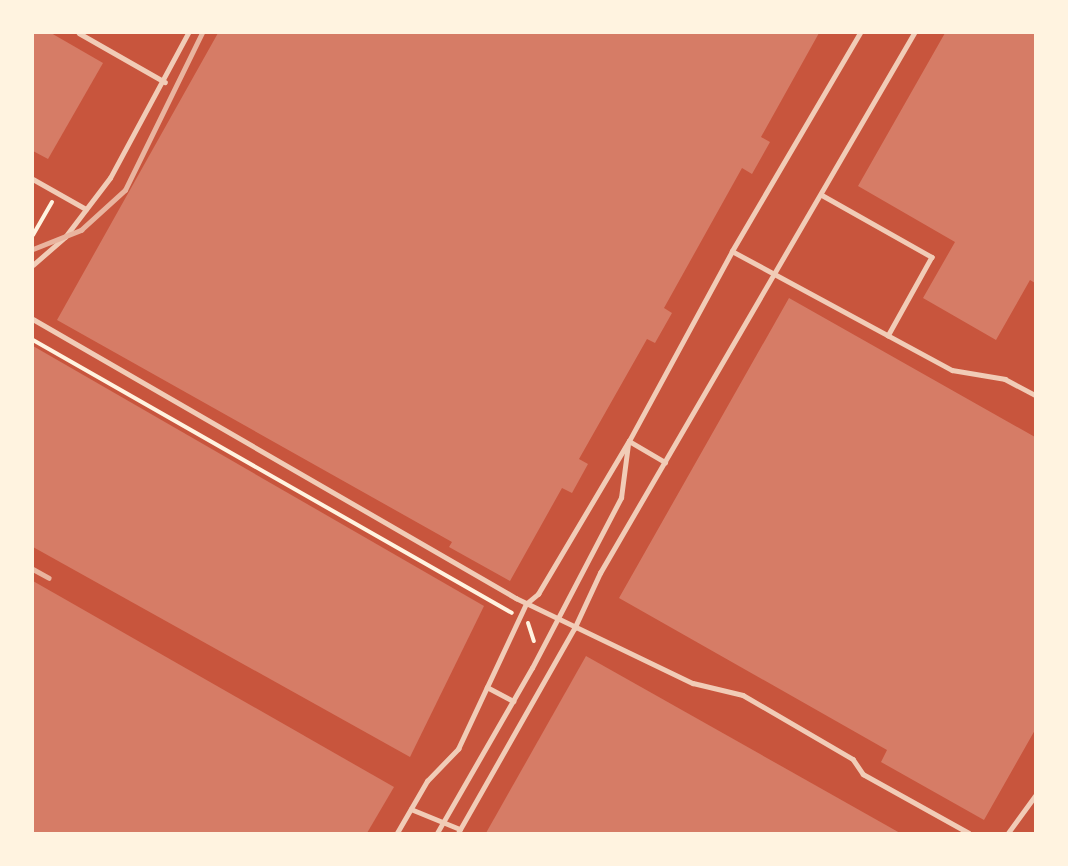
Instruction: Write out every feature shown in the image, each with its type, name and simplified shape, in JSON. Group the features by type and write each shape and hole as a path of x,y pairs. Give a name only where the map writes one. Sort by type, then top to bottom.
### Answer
{"lane":[{"path":"79,33 165,82"},
{"path":"33,265 65,237 110,178 165,82 188,33"},
{"path":"397,833 427,781 458,749 526,604 538,594 629,441 732,251 860,33"},
{"path":"411,809 459,831 574,629 600,573 776,275 914,33"},
{"path":"33,179 86,209"},
{"path":"822,195 932,257 888,336"},
{"path":"732,251 952,370 1005,379 1035,395"},
{"path":"33,319 526,604 574,629 693,683 743,695 853,759 863,774 969,833"},
{"path":"629,441 665,462"},
{"path":"437,833 513,701 621,498 629,441"},
{"path":"487,687 513,701"},
{"path":"1008,833 1035,796"}],"path":[{"path":"33,235 57,193"},
{"path":"33,340 519,617 531,625 535,642 530,651"}],"building":[{"path":"33,33 51,33 103,63 48,159 33,151"},
{"path":"218,33 819,33 761,137 770,142 752,174 742,168 664,308 672,313 655,343 647,339 579,459 588,464 572,493 562,488 510,581 449,547 452,542 57,320"},
{"path":"945,33 1035,33 1035,283 1030,280 996,340 923,298 955,242 858,186"},
{"path":"789,298 1035,437 1035,730 984,820 881,762 887,750 619,598"},
{"path":"33,346 484,606 410,757 33,547"},
{"path":"33,581 394,787 367,833 33,833"},
{"path":"586,656 900,833 486,833"}],"railway":[{"path":"33,249 81,230 125,190 202,33"},
{"path":"33,569 49,578"}]}
